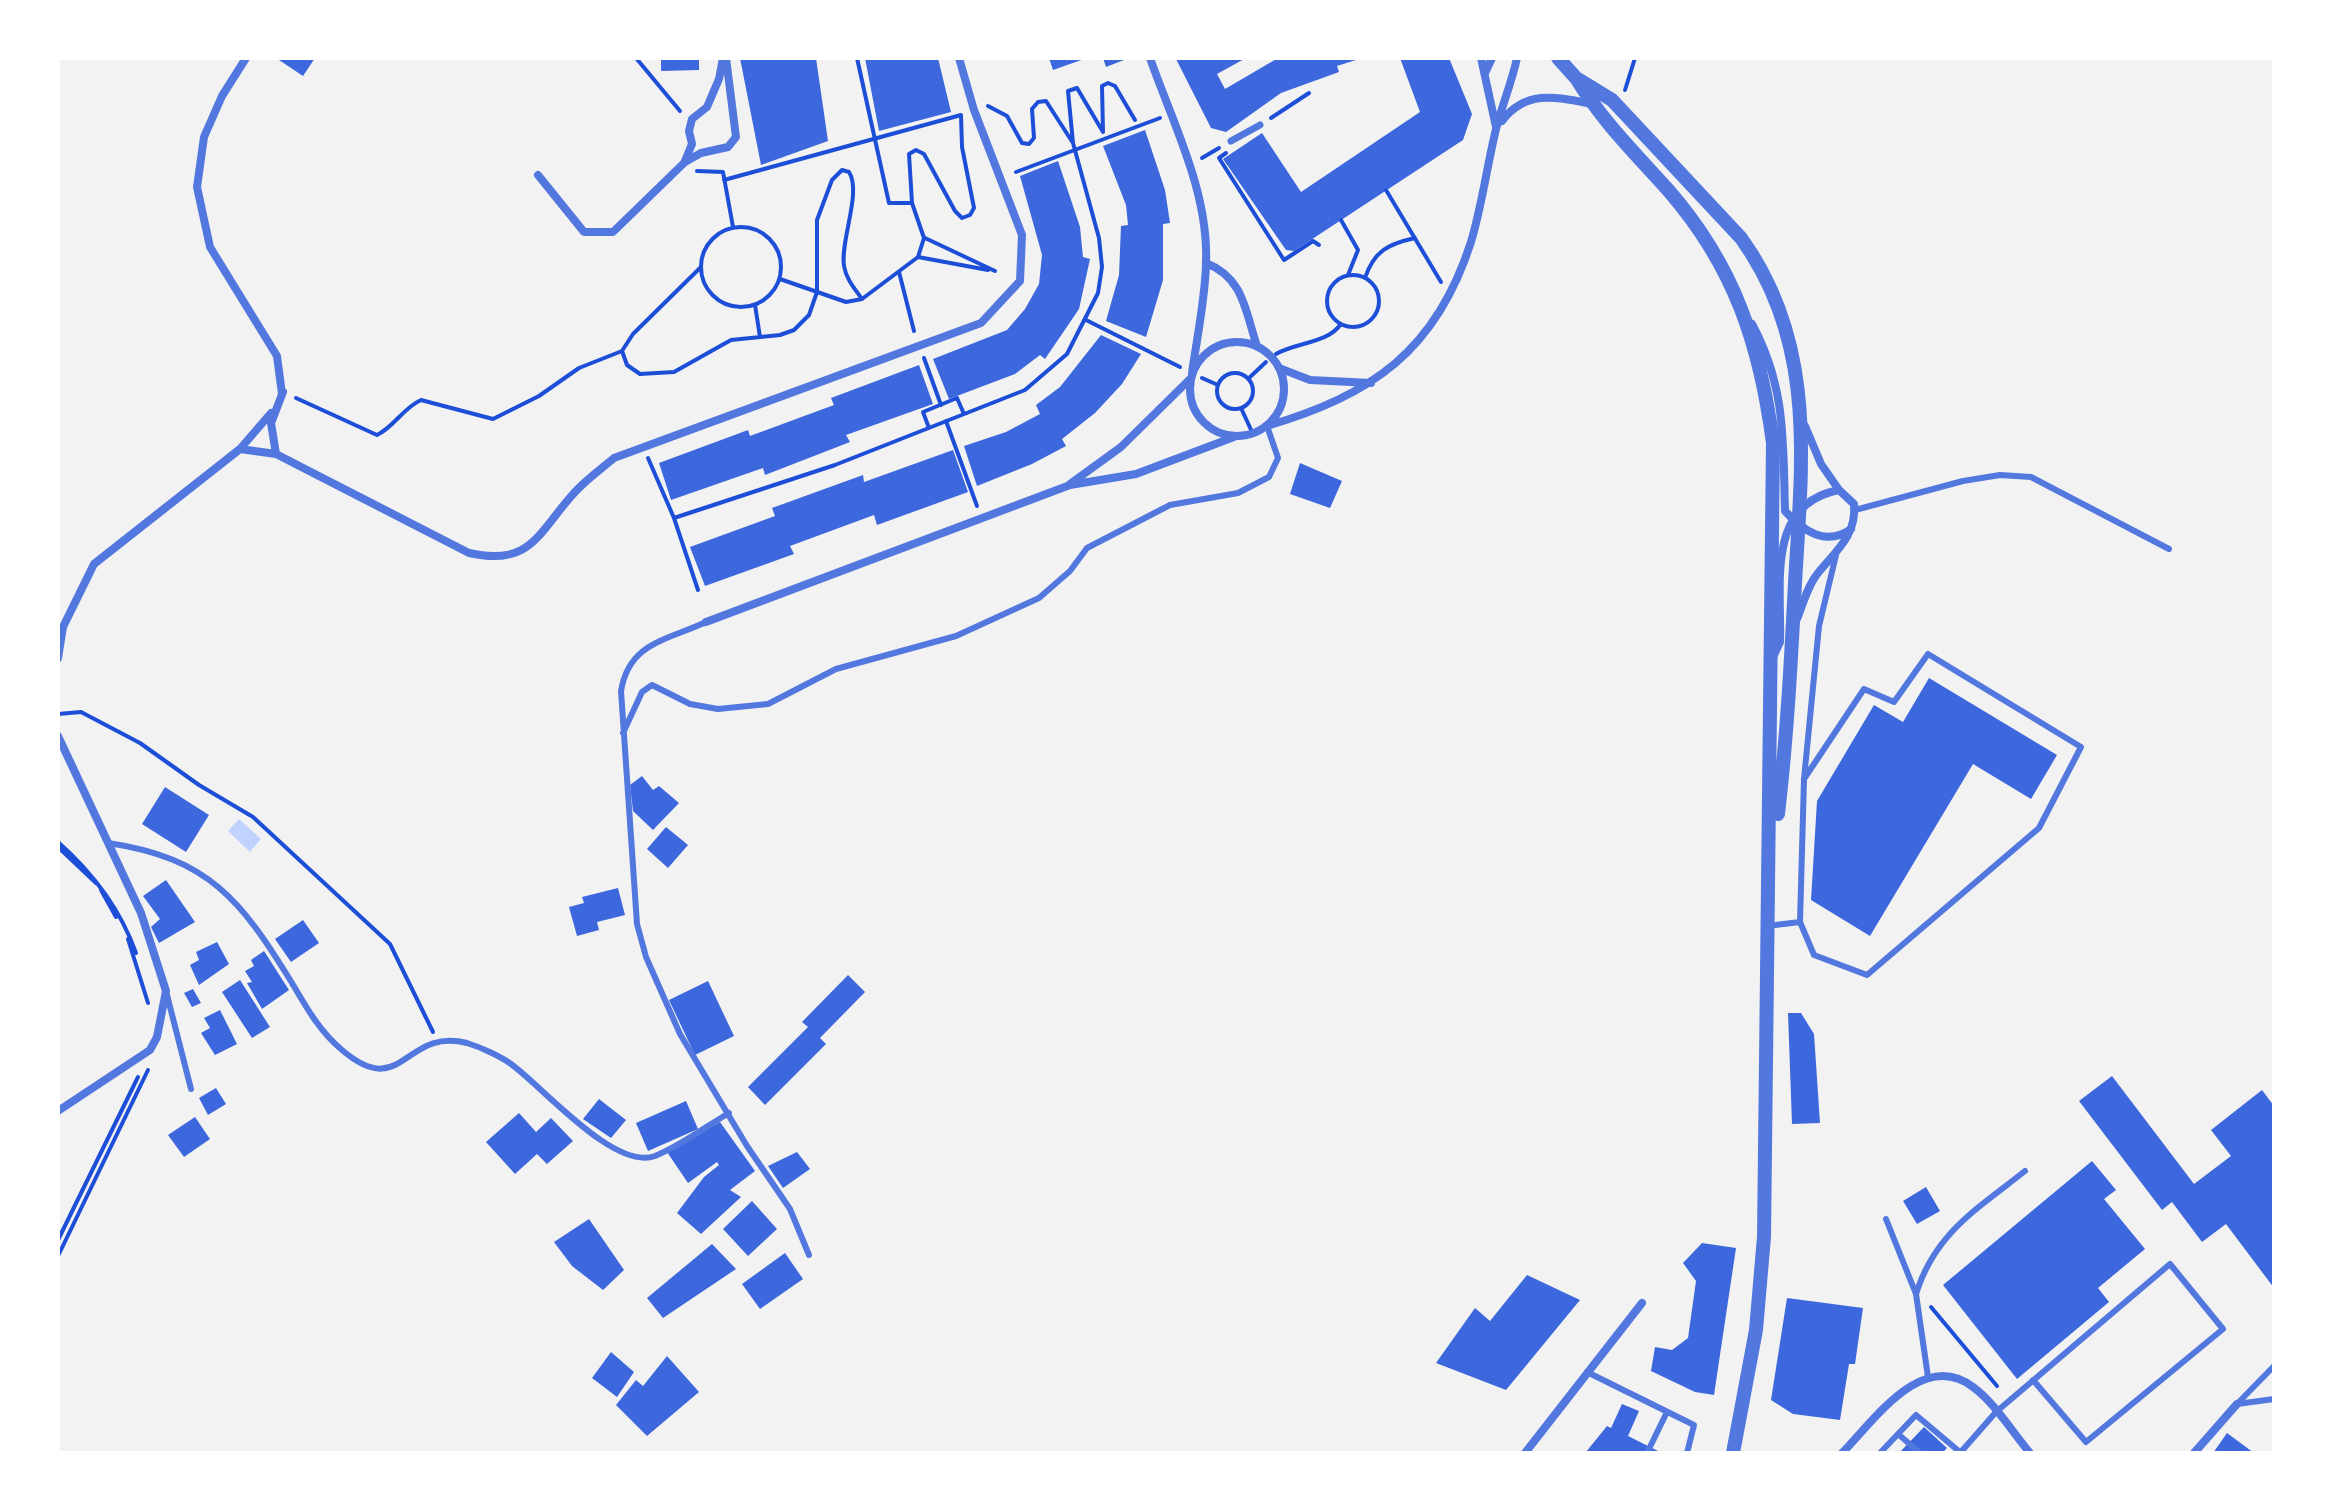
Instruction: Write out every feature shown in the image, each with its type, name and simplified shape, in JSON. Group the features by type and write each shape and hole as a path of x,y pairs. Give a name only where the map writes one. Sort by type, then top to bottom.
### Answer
{"street":[{"path":"246,58 222,96 204,137 197,187 210,247 277,356 283,392 271,423 276,454"},
{"path":"689,165 692,119 707,107 724,58"},
{"path":"538,175 584,232 613,232 701,153 719,152 736,137 724,58"},
{"path":"240,449 276,454 469,553 495,559 523,552 577,490 614,458 981,323 1020,281 1022,235 974,110 959,58"},
{"path":"1150,58 1196,183 1206,263 1191,377 1191,402 1207,427 1234,437"},
{"path":"1481,58 1497,128"},
{"path":"1485,82 1492,58"},
{"path":"706,622 1070,485 1136,474 1234,437 1253,434 1267,426 1323,408 1371,383 1416,343 1448,294 1470,243 1517,58"},
{"path":"1555,58 1576,78 1612,100 1756,259 1780,313 1797,373 1802,417 1788,734 1770,874"},
{"path":"1576,78 1592,104 1693,222 1770,357 1783,428 1785,511 1824,538 1840,537 1851,529"},
{"path":"1497,128 1510,110 1523,101 1541,96 1592,104"},
{"path":"1231,141 1248,137 1260,125"},
{"path":"1206,263 1227,272 1236,281 1257,346"},
{"path":"1733,1453 1756,1330 1764,1237 1770,874 1769,665 1773,443 1765,381 1743,307"},
{"path":"1070,485 1121,447 1191,377 1200,360 1226,343 1257,346 1279,368 1284,383 1283,399 1267,426"},
{"path":"1279,368 1310,380 1371,383"},
{"path":"58,658 63,627 94,564 240,449 264,424 283,392"},
{"path":"1793,631 1816,575 1836,555 1851,529 1855,510 1849,496 1839,490 1821,464 1802,417"},
{"path":"1769,665 1780,642 1783,542 1796,518 1824,493 1839,490"},
{"path":"58,736 141,913 166,991 152,1047 58,1111"},
{"path":"1525,1453 1642,1303"},
{"path":"1842,1453 1902,1392 1928,1377 1945,1376 1965,1382 1996,1412 2030,1453"},
{"path":"2194,1453 2237,1404"}],"lane":[{"path":"623,733 642,692 652,685 690,704 718,709 768,704 836,669 956,636 1004,616 1039,598 1070,571 1087,548 1170,505 1238,493 1269,477 1278,458 1267,426"},
{"path":"1855,510 1963,481 2000,475 2031,477 2169,549"},
{"path":"1804,779 1864,689 1894,702 1928,654 2081,747 2039,828 1867,975 1814,955 1800,922 1804,779 1819,626 1836,555"},
{"path":"706,622 635,654 625,669 621,691 637,924 646,957 680,1034 790,1209 809,1255"},
{"path":"106,843 168,856 207,877 240,904 316,1022 341,1049 365,1067 380,1071 390,1069 423,1045 438,1041 467,1043 509,1063 590,1131 615,1149 637,1156 653,1157 729,1113"},
{"path":"1767,926 1800,922"},
{"path":"166,991 191,1089"},
{"path":"1916,1292 1925,1266 1954,1227 2025,1171"},
{"path":"1886,1219 1916,1292 1928,1377"},
{"path":"1880,1453 1916,1415 1961,1453 1996,1412 2033,1380 2170,1264 2223,1329 2086,1442 2033,1380"},
{"path":"2237,1404 2274,1366"},
{"path":"1586,1371 1694,1425 1687,1453"},
{"path":"2237,1404 2274,1399"},
{"path":"1647,1453 1667,1412"},
{"path":"1898,1434 1920,1453"}],"path":[{"path":"636,58 681,112 679,120"},
{"path":"857,58 889,203 912,203"},
{"path":"1625,90 1635,58"},
{"path":"674,518 835,465 1025,390 1067,354 1098,293 1102,267 1099,238 1073,143 1068,91 1077,88 1103,132 1102,86 1108,83 1115,86 1135,120"},
{"path":"1260,125 1309,93"},
{"path":"986,105 1007,116 1022,143 1029,144 1034,138 1032,109 1038,102 1046,101 1073,143"},
{"path":"1016,172 1170,114"},
{"path":"724,180 961,115 962,147 974,208 970,215 962,218 955,211 924,154 916,150 909,154 908,164 912,203 924,238 918,257 862,299 846,302 780,279"},
{"path":"1248,137 1219,158 1284,260 1313,241 1319,245"},
{"path":"1189,166 1231,141"},
{"path":"689,165 700,173 723,172 733,227"},
{"path":"622,351 627,365 640,374 653,376 674,372 731,340 794,330 809,315 817,292 817,220 832,180 842,170 849,172 854,185 844,264 849,281 862,299"},
{"path":"1386,190 1448,294"},
{"path":"1341,220 1358,250 1348,276"},
{"path":"283,392 377,435 385,431 409,406 421,400 493,419 539,396 579,368 622,351 633,334 701,267 710,242 733,227 747,227 771,240 782,265 775,290 755,305 729,306 718,300 703,280 701,267"},
{"path":"918,257 995,271 924,238"},
{"path":"1365,278 1370,263 1384,248 1415,238"},
{"path":"899,272 914,331"},
{"path":"1348,276 1365,278 1377,291 1379,300 1374,317 1361,326 1341,324 1332,316 1327,301 1332,285 1348,276"},
{"path":"755,305 760,337"},
{"path":"1086,320 1191,377"},
{"path":"1248,379 1271,357 1292,344 1324,337 1341,324"},
{"path":"921,352 941,405"},
{"path":"1241,408 1224,405 1218,396 1218,385 1231,373 1248,379"},
{"path":"1241,408 1252,396 1248,379"},
{"path":"929,428 923,412 957,398 964,414"},
{"path":"1241,408 1253,434"},
{"path":"946,421 982,520"},
{"path":"643,446 674,518 698,590"},
{"path":"58,714 81,712 140,743 199,785 253,817 390,944 438,1041"},
{"path":"58,844 99,886 127,935 147,994 148,1008"},
{"path":"58,844 87,868 109,897 132,942 153,998 153,1013"},
{"path":"58,1240 152,1047"},
{"path":"58,1256 151,1063 152,1047"},
{"path":"1916,1292 2009,1401"}],"water":[{"path":"239,819 261,839 250,852 228,831"}],"building":[{"path":"276,58 315,58 303,76"},
{"path":"661,58 699,58 699,70 661,71"},
{"path":"740,58 816,58 828,141 761,165"},
{"path":"865,58 938,58 951,112 879,131"},
{"path":"1049,58 1087,58 1053,70"},
{"path":"1103,58 1129,58 1106,67"},
{"path":"1246,58 1217,74 1225,89 1278,58 1359,59 1337,66 1339,72 1281,93 1226,132 1211,128 1176,59"},
{"path":"1400,58 1449,58 1472,114 1463,140 1294,251 1286,250 1223,159 1262,133 1301,192 1420,112"},
{"path":"1145,130 1165,190 1170,223 1163,224 1163,280 1146,337 1106,321 1119,275 1121,226 1128,225 1126,205 1103,146"},
{"path":"1058,161 1080,227 1083,257 1090,259 1079,309 1045,359 1040,355 1015,374 949,399 933,359 1007,330 1025,309 1039,284 1042,255 1020,176"},
{"path":"1101,335 1141,354 1122,384 1095,413 1062,439 1066,446 1032,464 977,486 964,446 1006,432 1040,414 1036,405 1060,387"},
{"path":"919,365 933,404 846,435 850,442 765,475 763,468 671,500 659,463 748,430 750,436 834,405 831,398"},
{"path":"953,450 968,492 877,525 874,515 790,546 794,554 705,586 690,547 775,516 772,508 863,475 864,482"},
{"path":"1300,463 1342,481 1330,508 1290,494"},
{"path":"1929,678 2057,755 2031,799 1973,764 1870,936 1811,900 1817,801 1874,705 1903,722"},
{"path":"642,776 653,790 659,786 679,803 653,830 633,811 630,785"},
{"path":"165,787 209,815 186,852 142,824"},
{"path":"666,827 688,845 668,868 647,849"},
{"path":"166,880 195,922 159,943 151,927 160,919 143,896"},
{"path":"618,888 625,915 597,922 599,930 577,936 569,907 584,903 582,897"},
{"path":"303,920 319,943 291,962 275,939"},
{"path":"217,942 229,964 199,985 190,965 199,960 196,952"},
{"path":"264,951 289,990 262,1009 247,983 252,982 245,971 254,966 251,960"},
{"path":"848,975 865,992 820,1038 826,1044 765,1105 748,1087 808,1027 802,1022"},
{"path":"240,980 270,1027 252,1038 222,992"},
{"path":"708,981 734,1036 695,1055 669,1000"},
{"path":"193,989 201,1003 192,1007 184,993"},
{"path":"220,1010 237,1044 215,1055 201,1033 210,1028 204,1018"},
{"path":"1788,1013 1801,1013 1814,1034 1820,1123 1792,1124"},
{"path":"2112,1076 2194,1184 2231,1156 2211,1130 2262,1090 2274,1106 2274,1288 2226,1224 2202,1242 2172,1202 2162,1210 2079,1101"},
{"path":"216,1088 226,1104 208,1115 199,1098"},
{"path":"599,1099 626,1120 611,1138 583,1119"},
{"path":"686,1101 698,1129 648,1151 636,1123"},
{"path":"519,1113 536,1132 551,1118 573,1141 547,1164 537,1154 515,1174 486,1142"},
{"path":"195,1117 210,1139 184,1157 168,1135"},
{"path":"720,1122 755,1171 730,1190 741,1197 701,1234 677,1213 704,1177 719,1165 717,1162 688,1183 667,1152"},
{"path":"797,1152 810,1169 783,1188 768,1166"},
{"path":"2092,1161 2116,1190 2104,1199 2145,1249 2098,1288 2109,1302 2017,1379 1943,1285"},
{"path":"1926,1187 1940,1211 1917,1224 1903,1201"},
{"path":"752,1201 777,1229 748,1256 723,1229"},
{"path":"589,1219 624,1270 603,1290 572,1266 554,1242"},
{"path":"1702,1243 1736,1248 1714,1395 1695,1392 1651,1371 1655,1347 1672,1350 1688,1338 1696,1281 1683,1263"},
{"path":"712,1244 736,1269 663,1318 647,1298"},
{"path":"785,1253 803,1279 760,1309 742,1284"},
{"path":"1527,1275 1580,1300 1506,1390 1436,1363 1475,1308 1490,1321"},
{"path":"1787,1298 1863,1308 1855,1364 1849,1364 1840,1420 1793,1414 1771,1400"},
{"path":"611,1352 634,1372 617,1397 592,1378"},
{"path":"667,1356 699,1392 647,1436 616,1405 636,1380 643,1386"},
{"path":"1622,1404 1639,1411 1628,1436 1662,1453 1586,1452 1607,1426 1611,1428"},
{"path":"1924,1427 1947,1448 1942,1453 1899,1453"},
{"path":"2227,1433 2254,1453 2213,1453"}]}
